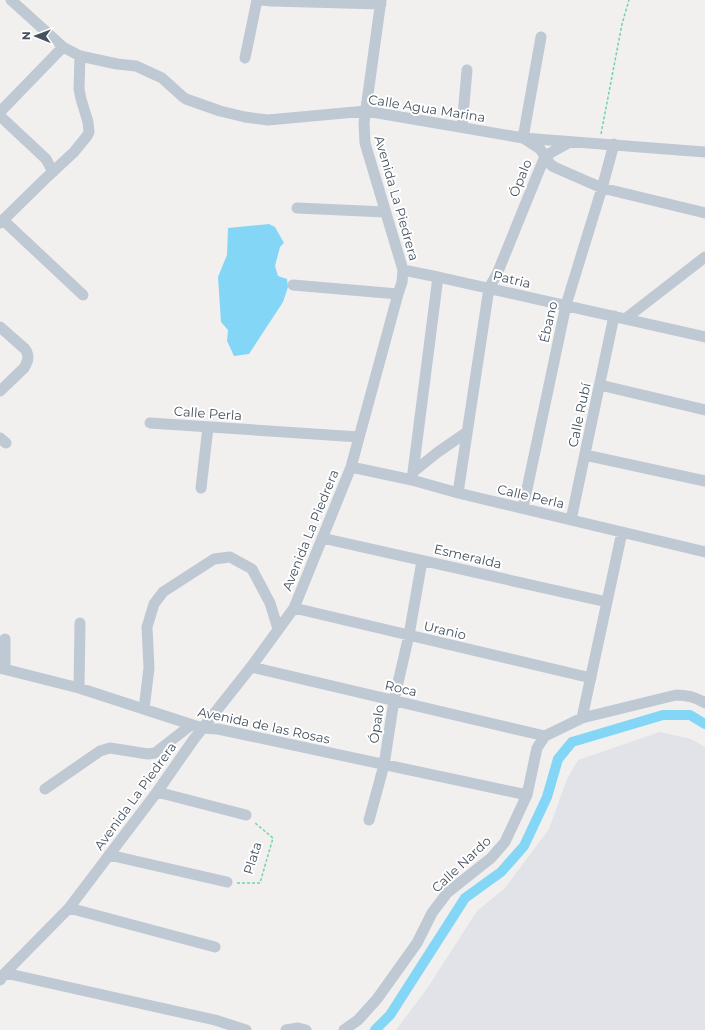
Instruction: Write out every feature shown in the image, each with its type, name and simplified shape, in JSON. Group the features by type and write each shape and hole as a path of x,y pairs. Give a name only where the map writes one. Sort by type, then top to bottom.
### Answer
{"street":[{"name":"Calle Agua Marina","path":"12,0 63,47 80,56 117,64 136,66 162,78 186,99 220,111 245,117 268,120 366,111 523,138 705,152"},
{"path":"245,58 257,0"},
{"path":"261,0 381,2"},
{"name":"Avenida La Piedrera","path":"2,976 70,908 157,792 196,727 251,667 294,608 351,467 402,282 403,270 365,143 364,123 381,2"},
{"name":"Ópalo","path":"488,288 497,274 545,156 540,149 523,138 541,37"},
{"path":"0,112 63,47"},
{"path":"80,56 79,90 88,122 89,132 85,140 74,152 1,221 83,295"},
{"path":"462,128 468,70"},
{"path":"0,116 46,159 53,172"},
{"path":"570,142 545,156 550,164 602,188 705,213"},
{"name":"Ébano","path":"523,508 566,306 614,144"},
{"path":"297,208 385,212"},
{"path":"625,319 705,257"},
{"name":"Patria","path":"403,270 705,337"},
{"path":"413,476 438,277"},
{"path":"293,285 398,294"},
{"path":"458,493 488,288"},
{"name":"Calle Rubí","path":"571,520 614,316"},
{"path":"0,327 28,353 27,363 24,368 0,391"},
{"path":"600,385 705,410"},
{"name":"Calle Perla","path":"150,423 359,437"},
{"path":"200,488 208,427"},
{"path":"413,476 438,452 467,432"},
{"path":"585,455 705,481"},
{"name":"Calle Perla","path":"351,467 413,476 458,493 705,552"},
{"path":"582,718 622,532"},
{"name":"Esmeralda","path":"322,538 607,602"},
{"path":"144,709 149,668 147,627 154,604 163,592 214,559 230,557 252,569 270,603 278,629"},
{"name":"Ópalo","path":"369,820 384,765 394,700 422,561"},
{"name":"Uranio","path":"294,608 591,678"},
{"path":"79,688 80,623"},
{"path":"2,668 5,639"},
{"name":"Roca","path":"251,667 545,736"},
{"name":"Avenida de las Rosas","path":"2,668 79,688 196,727 218,729 527,795"},
{"path":"545,736 582,718 676,695 686,695 698,698 705,703"},
{"path":"45,789 100,751 110,748 148,754 155,753 196,727"},
{"name":"Calle Nardo","path":"344,1030 358,1020 377,999 417,943 432,913 447,893 491,858 505,842 527,795 537,748 545,736"},
{"path":"157,792 246,815"},
{"name":"Plata","path":"109,855 227,882"},
{"path":"70,908 215,947"},
{"path":"2,976 156,1006 216,1020 246,1030"},
{"path":"286,1030 298,1028 306,1030"}],"path":[{"path":"599,144 622,24 629,0"},
{"name":"Plata","path":"227,882 260,883 273,838 246,815"}],"shaded area":[{"path":"660,732 691,739 705,747 705,1030 396,1030 428,987 477,911 505,888 549,829 567,779 578,760"}],"water":[{"path":"269,224 275,227 284,243 280,247 275,266 278,276 287,279 288,287 283,302 249,354 234,356 227,341 228,330 221,322 218,277 227,255 228,228"}],"waterway":[{"path":"375,1030 390,1015 465,898 501,872 524,846 547,797 558,759 572,742 663,715 690,715 705,724"}]}
